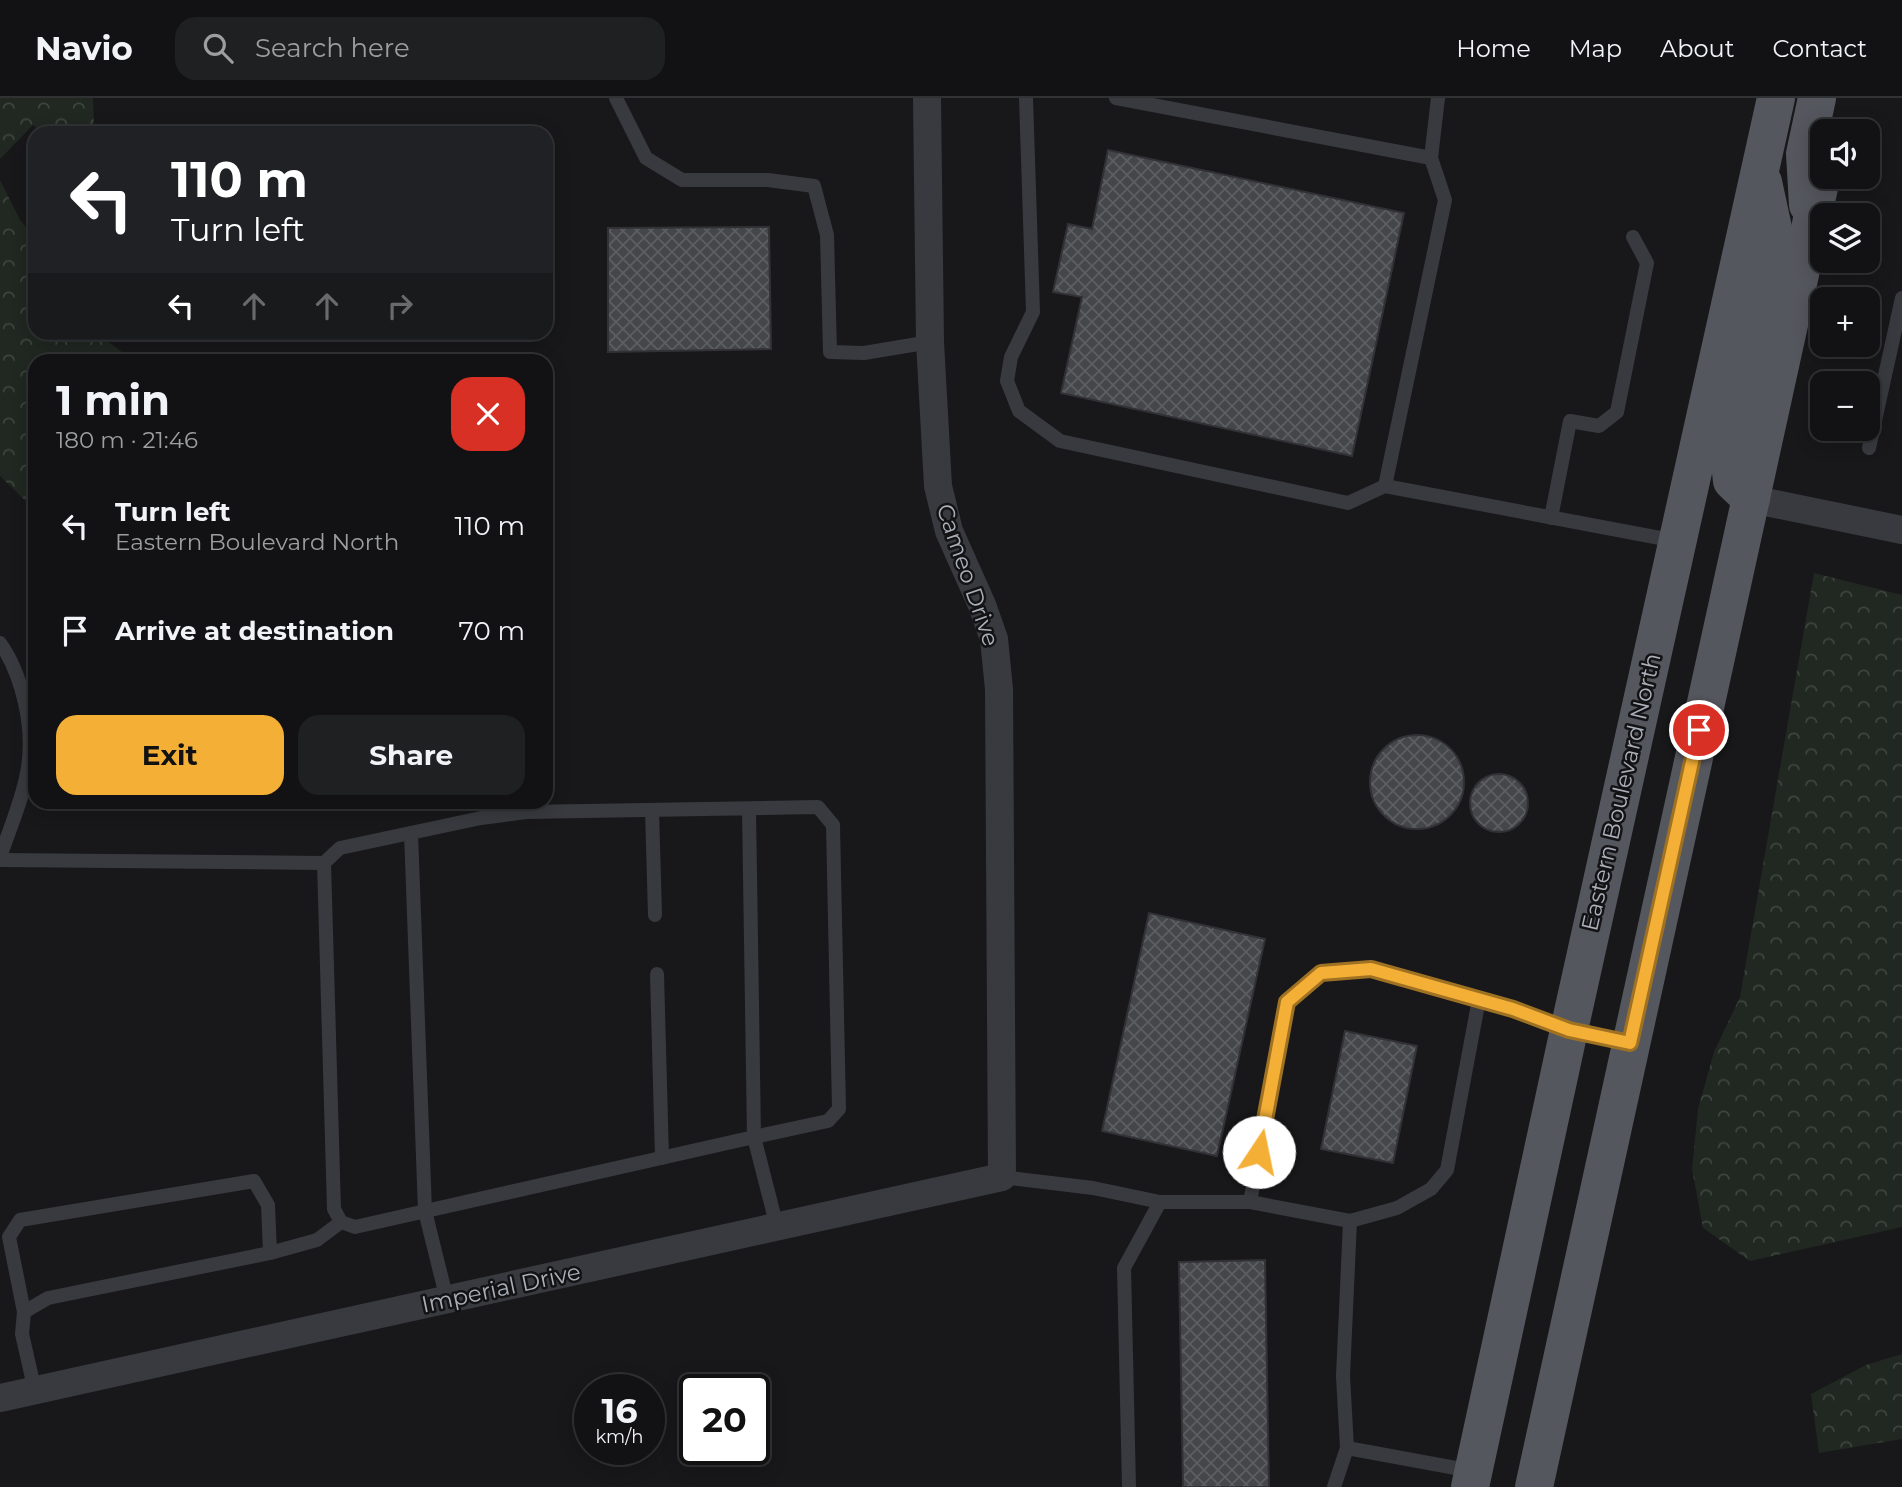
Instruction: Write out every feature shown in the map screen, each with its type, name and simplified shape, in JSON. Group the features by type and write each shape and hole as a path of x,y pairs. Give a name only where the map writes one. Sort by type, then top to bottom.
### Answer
{"main road":[{"name":"Eastern Boulevard North","path":"1472,1479 1776,98"},
{"path":"1809,232 1805,154 1817,98"},
{"path":"1834,119 1839,98"},
{"path":"1751,499 1732,481 1729,454 1774,233 1760,169"},
{"path":"1534,1487 1819,189"}],"street":[{"name":"Cameo Drive","path":"927,98 930,342 938,486 949,531 994,639 999,689 1002,1177"},
{"path":"1751,499 1902,530"},
{"name":"Imperial Drive","path":"0,1398 1002,1177"}],"lane":[{"path":"616,98 646,158 682,180 768,180 814,186 827,235 830,352 864,354 930,342"},
{"path":"1026,98 1033,312 1011,357 1007,381 1019,411 1060,441 1348,503 1385,486 1677,541"},
{"path":"1116,98 1431,158"},
{"path":"1385,486 1445,200 1431,158 1438,98"},
{"path":"1551,518 1570,421 1599,425 1617,412 1647,262 1633,237"},
{"path":"1869,448 1902,298"},
{"path":"0,643 11,658 28,718"},
{"path":"28,772 22,797 0,858 324,863 340,848 481,818 526,812 818,807 833,825 839,1109 828,1121 355,1227 341,1222 334,1209 324,863"},
{"path":"749,809 754,1137 777,1227"},
{"path":"652,810 655,915"},
{"path":"411,832 425,1211 447,1300"},
{"path":"1250,1202 1287,1002 1321,973 1371,969 1513,1009 1569,1030 1630,1043"},
{"path":"657,974 662,1158"},
{"path":"1002,1177 1093,1188 1160,1202 1250,1202 1350,1221 1397,1208 1431,1189 1447,1170 1479,999"},
{"path":"35,1391 22,1334 24,1312 9,1237 20,1220 254,1181 268,1205 270,1253"},
{"path":"1129,1487 1124,1268 1160,1202"},
{"path":"1334,1487 1347,1448 1343,1376 1350,1221"},
{"path":"24,1312 48,1298 270,1253 317,1240 341,1222"},
{"path":"1347,1448 1472,1479"}],"green space":[{"path":"0,98 93,98 94,126 28,126 28,130 0,159"},
{"path":"0,180 20,220 28,230 28,340 106,340 124,354 28,354 28,503 0,476"},
{"path":"1814,573 1902,595 1902,1227 1750,1261 1703,1228 1692,1169 1698,1109 1714,1052 1740,997"},
{"path":"1902,1354 1902,1439 1819,1453 1811,1394 1866,1365"}],"building":[{"path":"1108,150 1404,213 1352,456 1061,393 1082,297 1053,292 1068,224 1092,229"},
{"path":"769,227 771,349 608,352 608,228"},
{"path":"1417,735 1435,738 1450,749 1461,764 1464,782 1461,800 1450,815 1435,826 1417,829 1399,826 1384,815 1373,800 1370,782 1373,764 1384,749 1399,738"},
{"path":"1499,774 1515,779 1523,787 1528,803 1523,819 1515,827 1499,832 1483,827 1475,819 1470,803 1475,787 1483,779"},
{"path":"1149,913 1265,939 1217,1156 1102,1131"},
{"path":"1345,1031 1417,1046 1393,1163 1321,1149"},
{"path":"1265,1260 1269,1487 1183,1487 1179,1262"}],"route":[{"path":"1259,1152 1287,1002 1321,973 1371,969 1513,1009 1569,1030 1630,1043 1699,730"}]}
